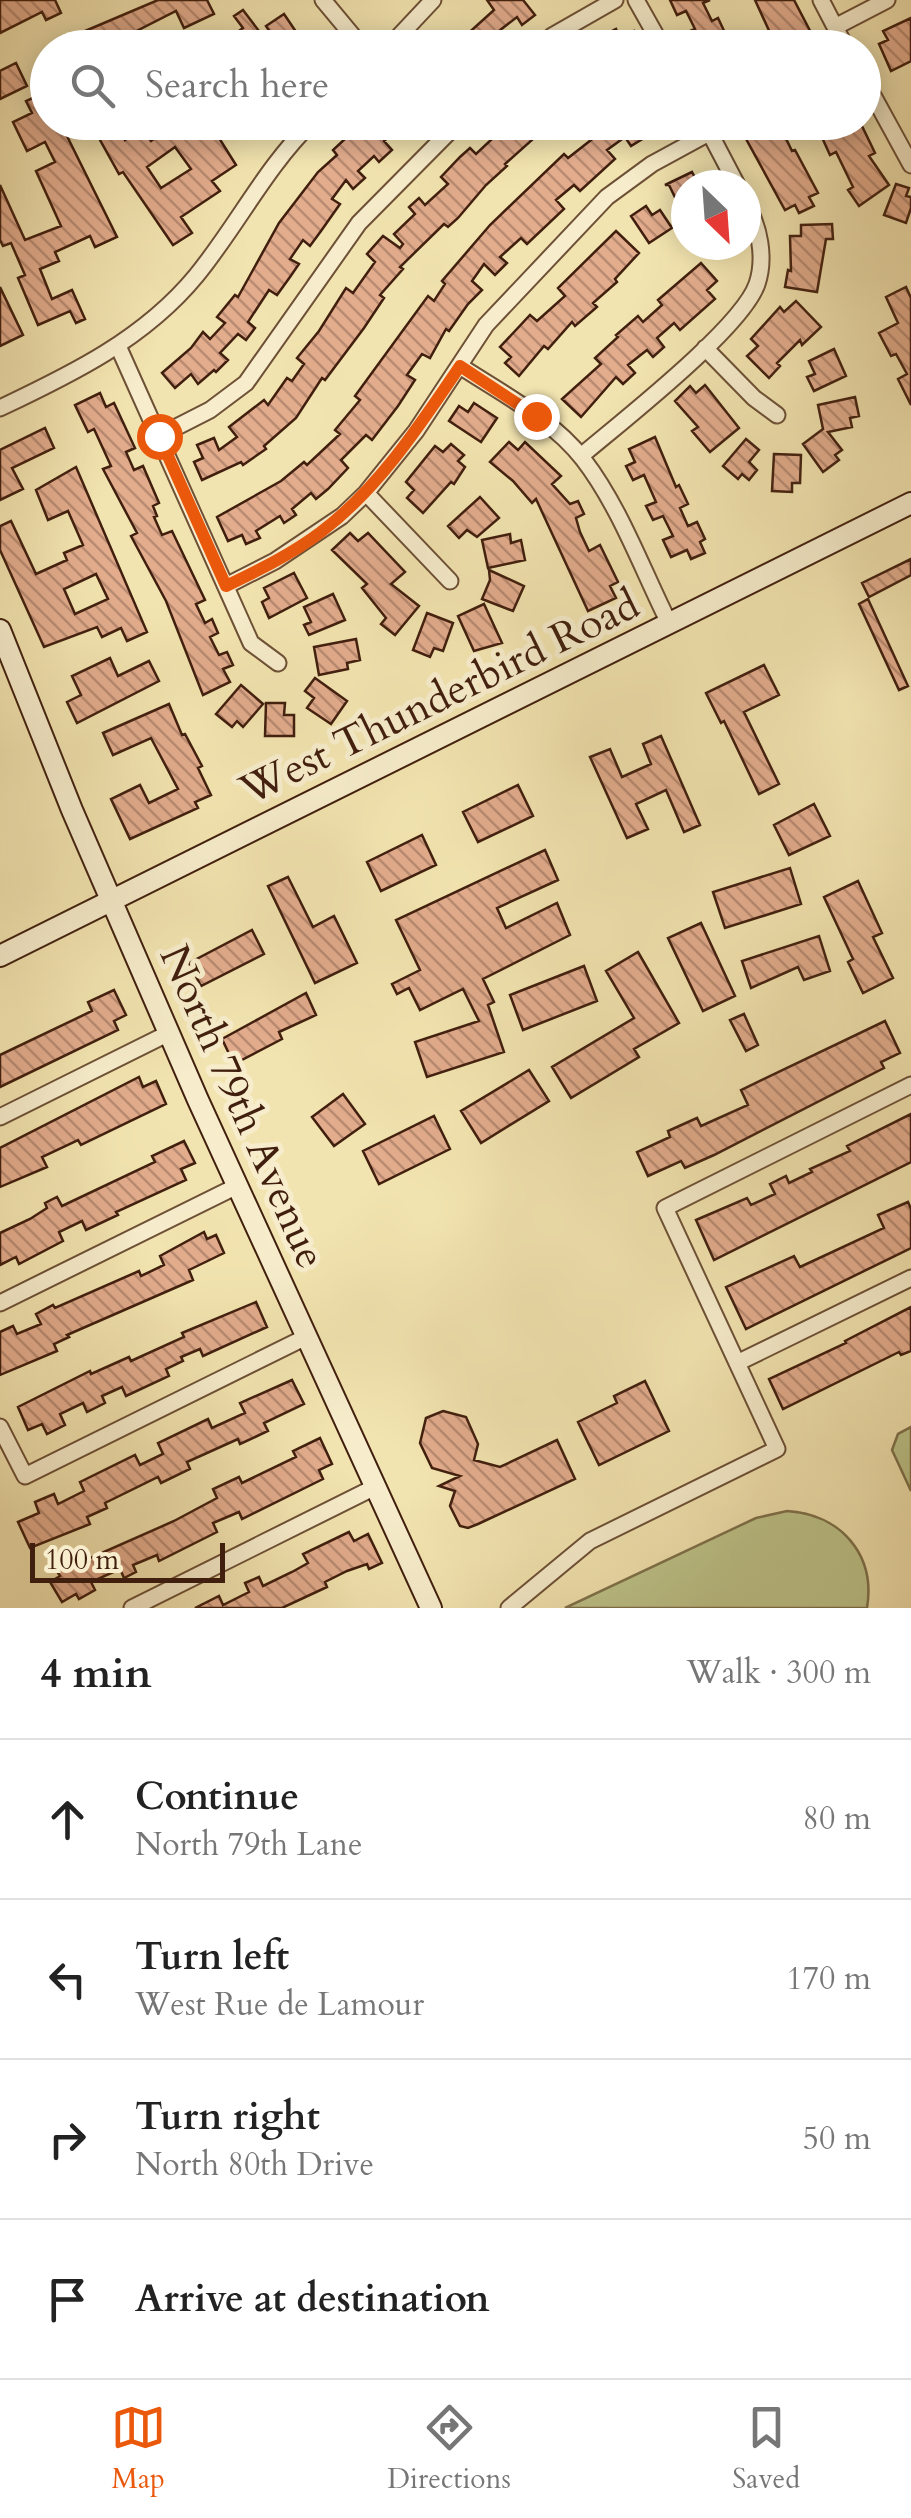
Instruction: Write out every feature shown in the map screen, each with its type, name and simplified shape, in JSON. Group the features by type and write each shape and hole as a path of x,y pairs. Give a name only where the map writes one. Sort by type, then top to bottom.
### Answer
{"street":[{"path":"323,0 349,30"},
{"path":"405,30 433,0"},
{"path":"562,30 615,0"},
{"path":"636,0 652,30"},
{"path":"820,0 836,30"},
{"path":"834,27 887,0"},
{"path":"881,111 911,165"},
{"path":"0,408 118,346 183,290 295,140"},
{"path":"159,436 210,410 246,383 358,222 441,140"},
{"path":"226,586 276,562 318,535 366,493 416,431 486,325 607,197 689,140"},
{"path":"713,140 729,170"},
{"path":"582,456 737,317 757,286 761,260"},
{"path":"118,346 252,643 278,663"},
{"path":"705,348 754,398 778,415"},
{"path":"460,366 536,416 582,456 607,496 669,623"},
{"path":"366,493 450,580"},
{"name":"West Thunderbird Road","path":"0,956 911,503"},
{"name":"North 79th Avenue","path":"0,630 72,810 169,1033 431,1608"},
{"path":"0,1117 169,1033"},
{"path":"509,1608 590,1541 777,1449 666,1208 911,1085"},
{"path":"0,1303 238,1186"},
{"path":"738,1363 911,1278"},
{"path":"0,1426 25,1476 306,1337"},
{"path":"132,1608 375,1487"}],"green space":[{"path":"911,1427 911,1491 892,1450 898,1434"},
{"path":"787,1511 823,1520 850,1540 866,1570 867,1608 565,1608 756,1518"}],"building":[{"path":"0,0 55,0 61,13 46,20 42,12 0,33"},
{"path":"158,0 207,0 214,14 184,28 176,11 139,30 87,30"},
{"path":"487,0 523,0 535,15 522,25 517,17 500,30 472,30 494,10"},
{"path":"670,0 710,0 703,3 712,21 718,18 724,30 693,30 686,11 677,15"},
{"path":"755,0 794,0 810,30 769,30"},
{"path":"243,10 258,30 240,30 243,28 234,16"},
{"path":"284,14 295,30 269,30 266,26"},
{"path":"911,18 911,61 891,71 881,48 881,43 888,40 883,31"},
{"path":"16,63 27,86 0,99 0,71"},
{"path":"30,114 30,140 69,140 117,237 95,247 90,236 55,252 59,261 40,269 52,299 72,290 85,319 76,323 70,311 38,325 18,278 25,275 11,243 3,246 0,240 0,185 25,240 61,226 36,171 55,162 45,142 27,151 13,122"},
{"path":"100,140 220,140 236,165 212,181 220,191 181,217 192,233 173,245 123,172 119,174","holes":["175,147 191,169 161,188 147,167"]},
{"path":"344,140 385,140 392,150 379,162 374,156 358,171 365,178 353,189 346,180 332,199 340,204 310,246 303,240 290,259 299,264 277,295 269,290 248,322 255,328 246,340 238,334 220,353 228,360 198,384 191,374 175,388 162,373 203,332 210,339 225,323 217,317 235,295 238,297 279,223 318,172 337,155 333,150"},
{"path":"491,140 532,140 505,164 458,218 448,227 444,224 400,267 403,269 380,295 384,298 364,328 325,380 322,378 296,418 264,446 266,449 243,465 241,462 202,480 194,462 203,458 197,445 214,438 219,450 237,437 229,427 264,400 268,405 287,378 292,381 304,364 297,358 346,288 353,293 375,262 367,254 383,236 400,248 403,244 394,234 415,214 409,207 419,198 425,205 448,184 441,177 470,148 476,154"},
{"path":"591,140 621,140 607,150 615,159 580,191 574,185 556,200 564,209 527,244 521,238 500,257 507,263 495,275 484,264 472,281 482,290 449,331 446,329 430,358 422,354 407,375 415,380 398,406 372,440 366,435 341,460 348,468 328,489 316,499 311,493 292,509 296,515 284,523 280,516 256,531 260,538 246,544 242,535 228,541 217,517 281,481 304,462 307,465 340,434 335,430 360,400 355,396 428,296 434,301 445,284 442,281 490,225 564,154 568,158"},
{"path":"747,140 787,140 795,150 818,193 809,197 814,206 799,213 795,205 785,210"},
{"path":"823,140 869,140 875,153 869,156 889,185 859,206 848,190 853,187 836,152 830,155"},
{"path":"896,184 909,188 906,196 911,197 911,208 906,223 884,215"},
{"path":"646,206 652,215 660,210 671,229 649,243 631,216"},
{"path":"832,224 833,239 826,239 817,292 785,287 788,270 791,271 790,236 801,236 801,225"},
{"path":"616,231 639,253 615,279 617,282 593,303 597,307 575,326 572,322 548,349 544,346 519,376 505,363 511,357 500,347 530,315 537,321 565,296 558,288"},
{"path":"701,263 717,281 707,290 715,299 680,330 674,323 657,338 664,347 653,357 647,350 628,365 635,373 623,384 616,377 581,417 562,399 601,364 595,358 616,335 638,316 643,322 662,305 658,300"},
{"path":"0,287 23,335 0,346"},
{"path":"906,287 911,298 911,405 898,379 907,374 896,354 891,356 879,333 898,323 886,297"},
{"path":"796,301 821,327 802,345 800,340 777,363 780,366 769,378 747,356 758,346 751,339 780,307 784,312"},
{"path":"834,349 846,376 814,391 807,377 815,374 809,361"},
{"path":"705,385 739,428 710,452 692,431 698,427 675,401 690,386 696,393"},
{"path":"100,393 106,407 114,403 135,448 126,452 134,470 143,466 159,503 153,506 157,516 154,517 162,535 172,531 205,600 196,604 205,623 212,619 218,633 210,637 219,655 227,652 233,665 223,669 230,682 203,695 166,601 131,536 137,533 103,469 111,466 94,429 88,432 75,405"},
{"path":"855,397 859,416 850,418 852,427 828,432 842,450 835,455 839,460 823,472 803,444 823,429 818,405"},
{"path":"474,403 497,418 481,442 449,421 459,406 468,412"},
{"path":"45,428 54,448 12,468 23,489 0,500 0,450"},
{"path":"655,437 676,487 679,485 688,504 680,508 688,526 697,522 705,539 700,542 705,553 691,559 687,550 671,557 663,540 673,536 663,516 653,520 646,506 656,502 644,475 633,480 626,466 635,462 629,449"},
{"path":"746,439 759,450 749,462 757,470 749,480 742,474 738,479 723,466"},
{"path":"509,442 518,450 525,442 561,476 552,484 570,504 578,501 584,514 576,518 580,532 589,551 600,545 618,582 610,586 616,598 588,611 536,499 532,503 490,462"},
{"path":"451,444 464,455 458,461 465,467 454,484 451,482 423,513 407,498 414,490 406,482 435,446 443,452"},
{"path":"774,454 801,455 800,483 792,483 792,492 772,491"},
{"path":"76,467 147,632 127,641 121,628 102,637 97,627 44,647 0,550 0,526 11,521 36,574 67,560 64,553 83,545 68,511 48,520 36,490","holes":["96,574 108,599 75,614 64,589"]},
{"path":"480,497 499,518 477,537 467,530 459,538 448,526"},
{"path":"350,533 358,541 368,533 405,572 391,584 419,606 395,635 381,624 386,618 362,588 367,584 332,550"},
{"path":"510,534 511,543 521,540 525,560 488,568 482,540"},
{"path":"911,559 911,575 869,597 862,583"},
{"path":"489,570 524,586 513,611 482,599 490,580"},
{"path":"294,573 307,598 269,618 262,602 269,598 264,588"},
{"path":"333,594 345,620 309,635 304,625 311,622 304,607"},
{"path":"868,599 908,686 899,690 859,604"},
{"path":"484,604 502,643 474,651 458,616"},
{"path":"427,613 453,623 443,651 434,648 430,657 413,650"},
{"path":"356,639 360,660 347,663 348,669 319,675 314,647"},
{"path":"110,658 118,676 149,661 159,681 77,723 67,702 81,695 72,676"},
{"path":"764,665 779,695 744,712 779,784 759,794 706,693"},
{"path":"315,678 347,701 331,724 307,708 314,698 305,691"},
{"path":"241,685 263,704 243,727 237,721 232,727 216,714"},
{"path":"266,703 285,703 284,715 294,715 294,736 265,736"},
{"path":"169,704 182,735 185,734 202,766 198,768 211,795 195,802 198,808 130,839 111,799 140,785 149,803 178,789 151,738 113,755 103,733"},
{"path":"661,736 700,825 684,832 666,790 636,804 648,829 627,838 590,757 610,749 622,777 651,764 643,744"},
{"path":"518,785 533,816 478,842 463,812"},
{"path":"814,804 830,836 789,855 774,825"},
{"path":"422,835 436,865 381,891 367,862"},
{"path":"545,850 558,880 497,908 506,928 557,903 570,935 483,979 494,1002 488,1005 504,1052 427,1077 415,1042 479,1021 463,989 420,1010 409,988 397,994 392,984 420,970 396,920"},
{"path":"790,868 801,904 725,928 713,892"},
{"path":"288,877 313,927 334,916 357,963 315,983 268,886"},
{"path":"858,881 882,933 873,937 893,978 863,993 848,962 853,959 824,897"},
{"path":"701,923 735,996 703,1011 668,938"},
{"path":"252,930 264,954 201,986 189,963"},
{"path":"819,936 830,971 804,980 798,967 751,988 742,961"},
{"path":"638,952 679,1023 634,1049 639,1057 571,1098 552,1067 634,1018 606,971"},
{"path":"584,966 597,1001 523,1030 510,995"},
{"path":"114,990 126,1015 114,1021 118,1030 0,1087 0,1055 92,1011 88,1002"},
{"path":"306,993 316,1015 279,1032 282,1039 234,1064 222,1039"},
{"path":"744,1014 758,1045 746,1051 730,1020"},
{"path":"885,1021 900,1053 881,1062 884,1068 714,1155 685,1168 681,1161 648,1176 637,1152 670,1137 668,1131 697,1118 701,1126 748,1105 741,1090"},
{"path":"529,1070 549,1101 481,1143 461,1111"},
{"path":"139,1077 143,1087 156,1081 166,1104 81,1145 78,1140 42,1157 47,1167 0,1187 0,1148"},
{"path":"343,1094 365,1124 334,1146 312,1117"},
{"path":"911,1114 911,1162 714,1260 696,1220 747,1198 751,1205 775,1194 770,1184 786,1176 789,1183 812,1172 810,1169 850,1151 847,1146"},
{"path":"434,1116 450,1149 379,1184 363,1151"},
{"path":"184,1141 195,1163 181,1169 186,1180 86,1230 82,1221 59,1232 63,1241 19,1264 16,1257 0,1265 0,1233 30,1219 57,1197 62,1206 155,1162 152,1156"},
{"path":"908,1202 911,1248 746,1329 726,1287 794,1256 800,1267 884,1228 878,1215"},
{"path":"204,1232 207,1239 216,1235 224,1253 189,1270 193,1280 67,1335 54,1344 57,1351 0,1375 0,1332 13,1326 17,1334 41,1324 36,1314 53,1305 55,1308 139,1271 141,1276 164,1265 160,1256"},
{"path":"256,1302 267,1327 203,1356 200,1349 181,1357 183,1361 166,1369 169,1376 126,1396 122,1387 102,1396 105,1403 87,1412 83,1403 60,1414 65,1425 47,1434 42,1424 28,1430 18,1407 90,1371 91,1374 129,1357 131,1361 184,1337 182,1333"},
{"path":"911,1307 911,1351 901,1355 899,1352 783,1409 769,1379"},
{"path":"292,1380 304,1404 264,1423 268,1431 240,1444 238,1439 187,1462 190,1469 161,1483 158,1477 105,1503 107,1508 87,1517 90,1524 30,1548 18,1522 39,1513 35,1502 54,1494 58,1504 84,1491 80,1482 135,1455 140,1465 163,1454 158,1443 208,1419 212,1428 245,1413 240,1403"},
{"path":"645,1381 669,1431 599,1465 578,1422 617,1403 614,1396"},
{"path":"443,1411 466,1417 478,1444 474,1460 500,1467 557,1440 575,1479 478,1524 460,1526 450,1506 455,1491 439,1486 460,1476 432,1468 420,1443 426,1418"},
{"path":"320,1438 332,1464 319,1470 323,1479 242,1519 239,1512 213,1523 217,1532 159,1561 157,1555 133,1565 136,1572 124,1578 120,1569 91,1582 95,1590 79,1599 76,1594 62,1602 50,1582 60,1576 57,1571 174,1521 217,1498 213,1489 239,1477 242,1483 296,1457 293,1451"},
{"path":"349,1532 354,1541 368,1534 382,1563 347,1571 325,1582 327,1587 282,1608 195,1608 219,1596 223,1605 249,1592 245,1583 259,1577 263,1586 292,1572 308,1563 303,1554"}],"route":[{"path":"159,436 226,586 276,562 342,516 416,431 460,366 536,416"}]}
